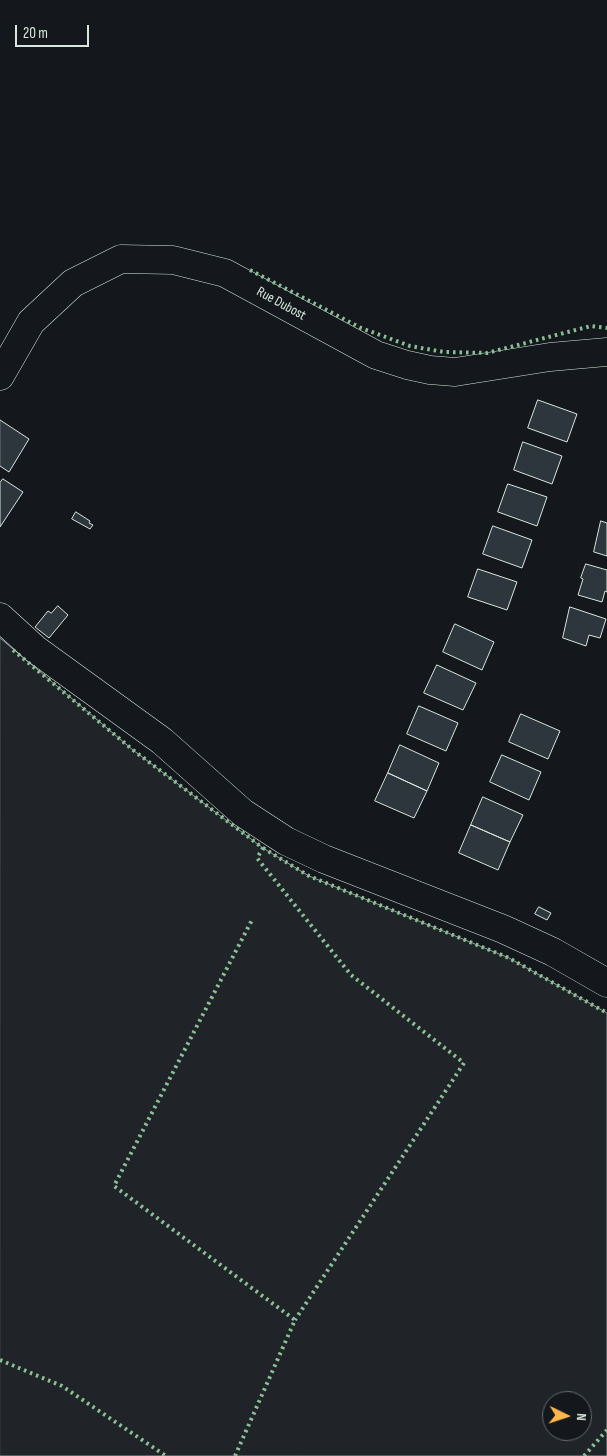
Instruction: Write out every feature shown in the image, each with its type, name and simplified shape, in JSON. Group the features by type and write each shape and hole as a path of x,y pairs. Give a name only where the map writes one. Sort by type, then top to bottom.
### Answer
{"street":[{"name":"Rue Dubost","path":"0,376 31,322 73,283 121,259 173,260 226,273 376,355 430,370 455,372 550,357 607,352"},
{"path":"0,617 35,648 162,742 243,814 280,837 324,860 503,929 553,952 607,983"}],"shaded area":[{"path":"0,638 133,750 263,848 309,876 509,958 607,1013 607,1456 0,1456"}],"building":[{"path":"538,400 577,414 567,442 528,428"},
{"path":"0,420 29,439 9,472 0,466"},
{"path":"523,442 562,456 552,484 514,470"},
{"path":"3,479 23,492 0,527 0,483"},
{"path":"508,484 547,497 537,526 498,512"},
{"path":"76,512 90,521 89,523 93,525 90,529 72,519"},
{"path":"601,521 607,523 607,556 594,552"},
{"path":"493,526 532,540 522,568 483,554"},
{"path":"586,564 607,570 607,592 605,591 602,602 578,595"},
{"path":"478,569 517,582 507,610 468,597"},
{"path":"58,606 68,615 49,638 35,627 48,611 51,613"},
{"path":"570,607 606,619 600,638 589,635 586,646 563,638"},
{"path":"455,624 494,642 482,670 443,652"},
{"path":"437,665 476,683 463,710 424,693"},
{"path":"419,706 458,723 446,751 407,734"},
{"path":"521,714 560,731 548,759 509,742"},
{"path":"400,745 439,763 427,791 388,773"},
{"path":"502,755 541,772 529,800 490,782"},
{"path":"388,773 427,791 414,818 375,801"},
{"path":"483,797 523,815 510,842 471,825"},
{"path":"471,825 510,842 498,870 459,853"},
{"path":"539,907 551,913 547,920 535,914"}],"hedge":[{"path":"250,270 361,328 410,346 444,352 487,353 591,326 607,328"},
{"path":"13,650 133,750 263,848 257,858 351,975 464,1063 295,1320"},
{"path":"263,848 309,876 509,958 607,1013"},
{"path":"235,1456 295,1320 114,1186 253,918"},
{"path":"0,1360 62,1386 166,1456"},
{"path":"584,1456 607,1430"}]}
